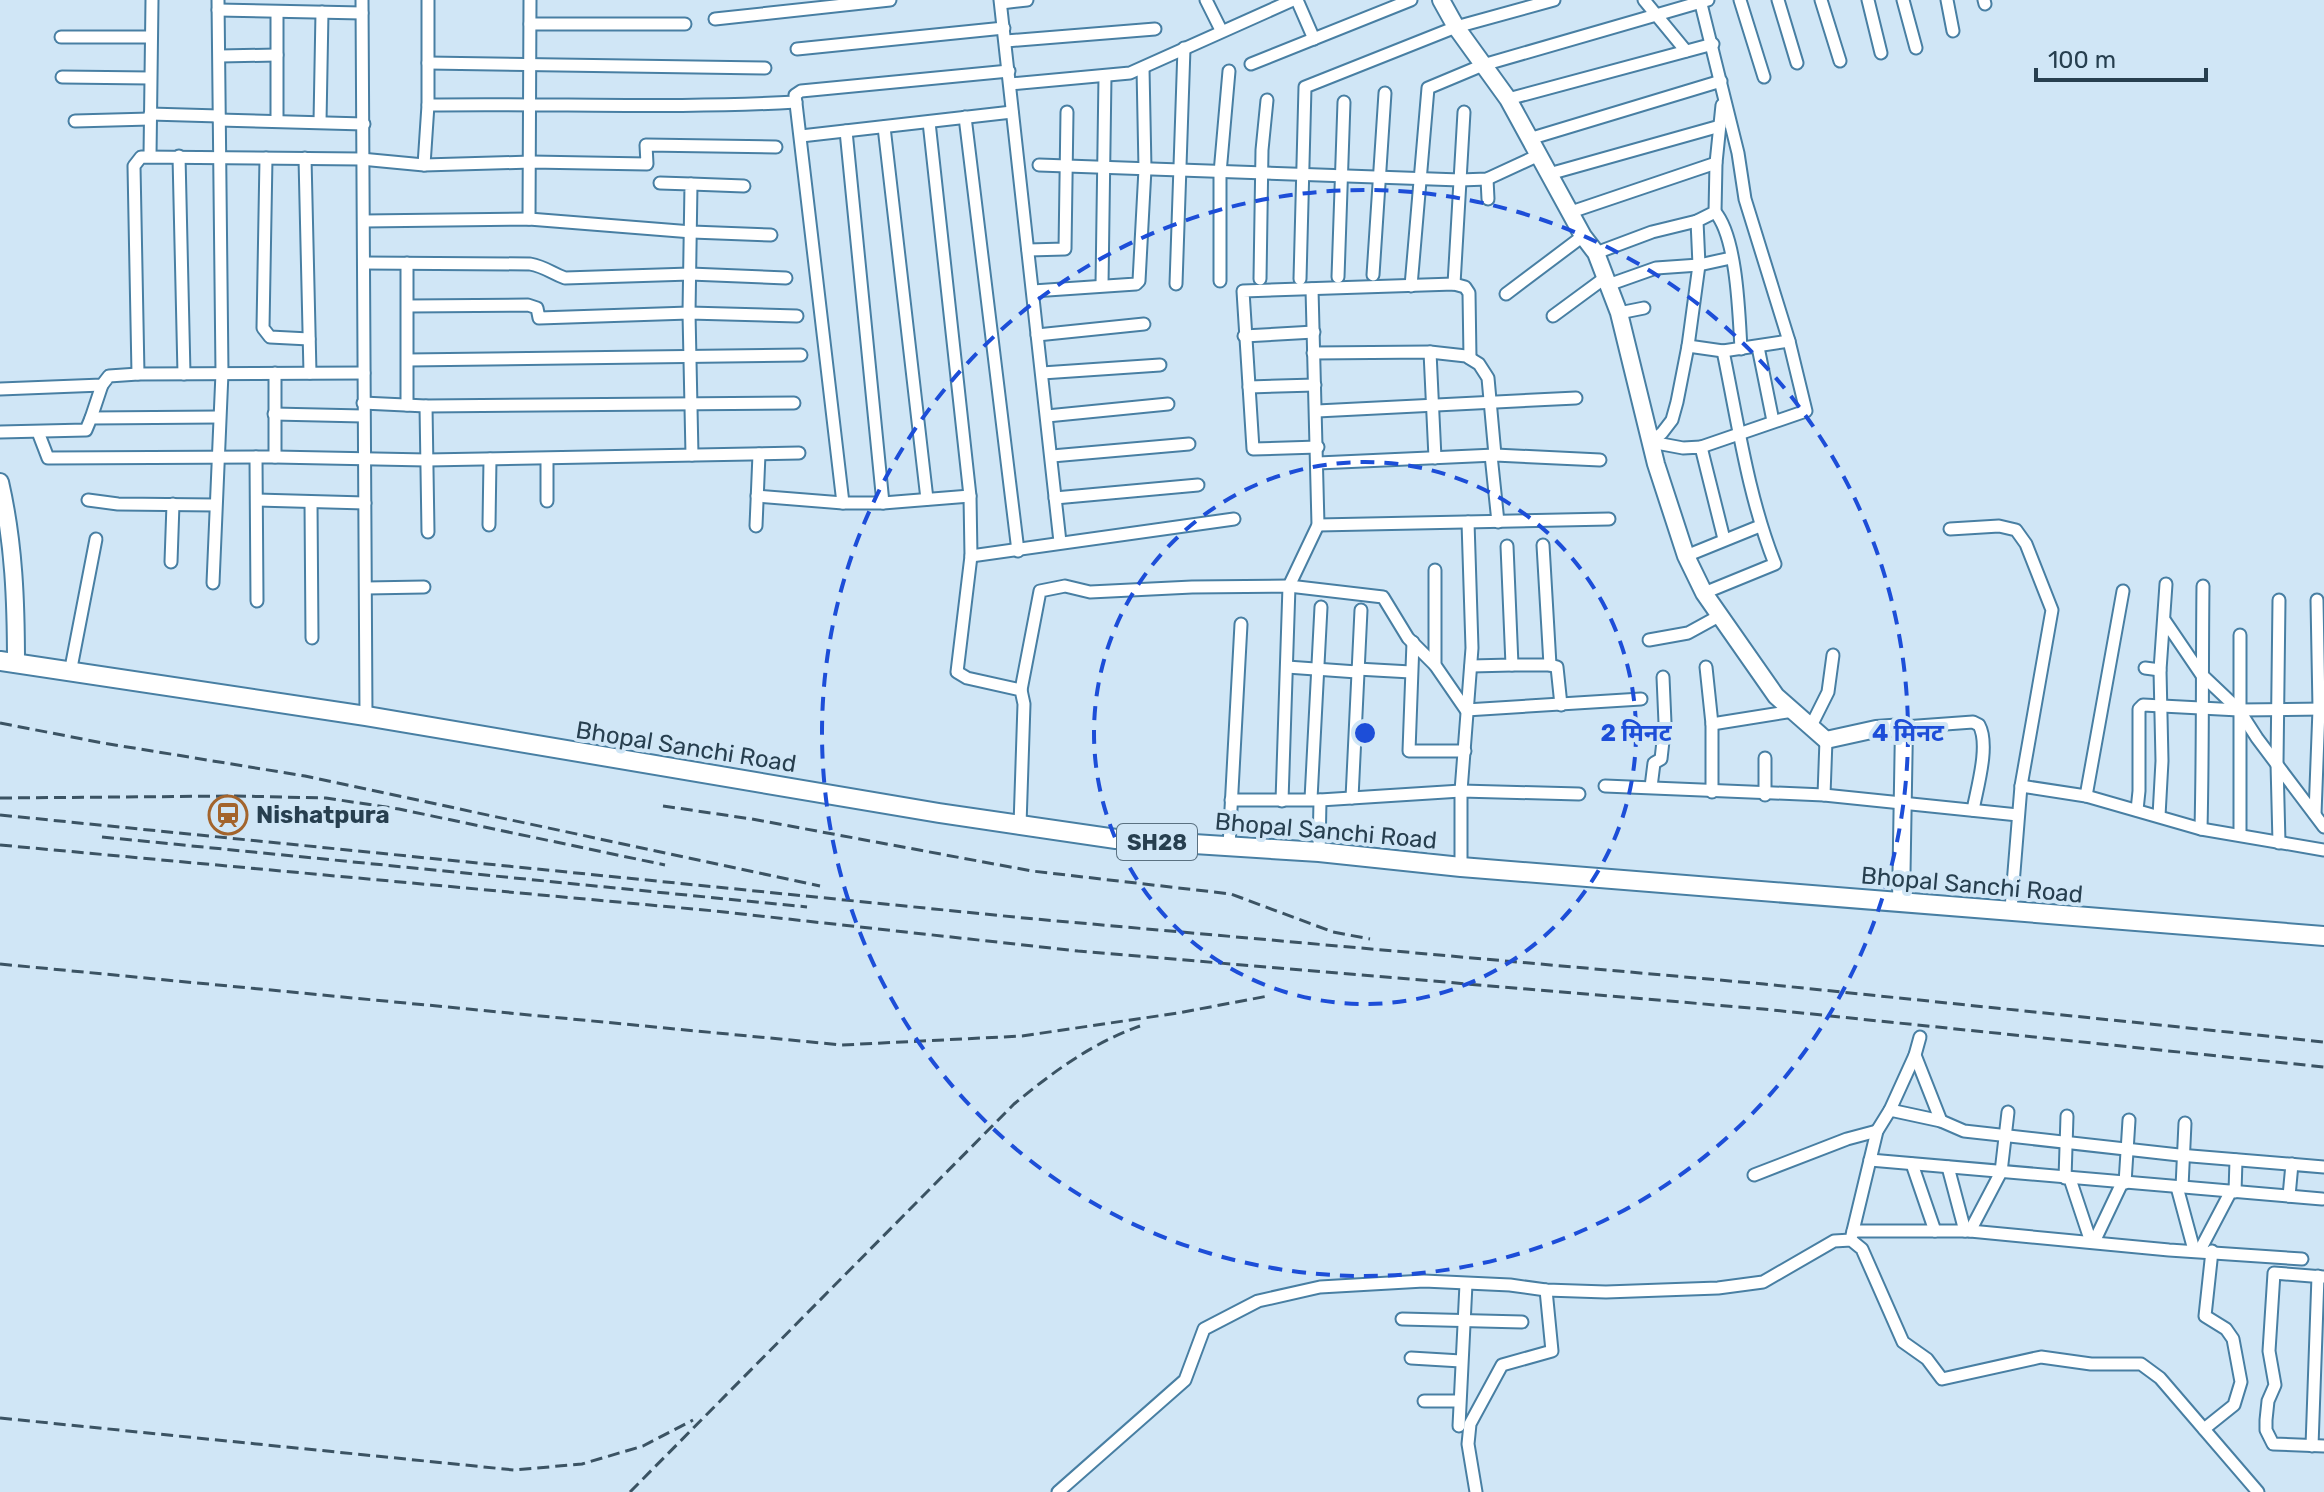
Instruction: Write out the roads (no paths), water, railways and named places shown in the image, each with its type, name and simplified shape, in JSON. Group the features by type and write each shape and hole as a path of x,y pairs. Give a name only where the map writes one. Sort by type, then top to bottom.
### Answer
{"main road":[{"name":"Bhopal Sanchi Road","path":"8,663 366,716 1116,839 1319,852 1461,867 2324,936"}],"street":[{"path":"150,156 152,0"},
{"path":"362,0 366,716"},
{"path":"424,165 428,105 428,0"},
{"path":"529,219 530,0"},
{"path":"715,19 890,0"},
{"path":"1027,0 1000,1 1060,542"},
{"path":"1206,0 1221,30"},
{"path":"1251,0 1258,14"},
{"path":"843,503 795,95 801,91 1010,78 1105,76 1143,68 1221,30 1295,0 1314,39"},
{"path":"1251,64 1411,0"},
{"path":"1441,0 1456,27 1508,99 1583,236 1596,253 1619,313 1651,442 1686,556 1704,593 1776,696 1826,740 1824,795"},
{"path":"1300,279 1305,87 1456,27 1554,0"},
{"path":"1644,0 1686,51"},
{"path":"1740,0 1764,77"},
{"path":"1778,0 1797,63"},
{"path":"1821,0 1840,61"},
{"path":"1868,0 1881,53"},
{"path":"1903,0 1916,48"},
{"path":"1947,0 1953,31"},
{"path":"1411,286 1428,88 1483,65 1703,1 1738,153 1745,199 1789,341 1806,411 1701,447 1683,448 1651,442"},
{"path":"213,583 222,373 218,5 277,13 362,13"},
{"path":"320,122 322,12"},
{"path":"277,13 277,121"},
{"path":"530,24 685,24"},
{"path":"797,49 1004,28"},
{"path":"1006,41 1155,29"},
{"path":"61,37 151,37"},
{"path":"1508,99 1713,44"},
{"path":"1176,284 1184,48"},
{"path":"220,56 277,55"},
{"path":"428,63 765,68"},
{"path":"1033,291 1136,284 1139,281 1145,169 1143,68"},
{"path":"1220,281 1220,173 1229,71"},
{"path":"1102,285 1105,76"},
{"path":"62,77 150,78"},
{"path":"1529,139 1721,81"},
{"path":"1373,275 1385,93"},
{"path":"1723,96 1715,212 1724,223 1731,258 1741,349"},
{"path":"1260,279 1267,100"},
{"path":"428,105 745,105 796,102"},
{"path":"1338,277 1344,102"},
{"path":"801,136 1012,112"},
{"path":"1028,250 1065,249 1067,112"},
{"path":"1454,284 1464,112"},
{"path":"75,121 150,117 364,124"},
{"path":"965,117 1018,551"},
{"path":"929,122 970,496 971,556 957,672 967,678 1021,690"},
{"path":"1549,174 1720,126"},
{"path":"884,127 927,499"},
{"path":"846,131 883,503"},
{"path":"138,374 134,166 141,157 361,159 424,165 531,162 647,164 646,145 776,147"},
{"path":"1039,165 1419,181 1487,179 1539,155"},
{"path":"179,156 184,374"},
{"path":"266,158 263,328 270,337 309,339"},
{"path":"305,158 310,373"},
{"path":"1571,212 1716,163"},
{"path":"1487,179 1488,199"},
{"path":"660,183 744,186"},
{"path":"691,184 689,313 692,455"},
{"path":"1596,253 1652,232 1697,221 1715,212"},
{"path":"364,221 529,219 771,235"},
{"path":"1651,442 1672,420 1688,346 1699,265 1697,221"},
{"path":"1506,294 1583,236"},
{"path":"1553,316 1607,281 1656,268 1699,265 1731,258"},
{"path":"364,263 530,264 548,268 565,278 690,274 786,278"},
{"path":"407,263 407,405"},
{"path":"1318,447 1253,449 1243,291 1454,284 1465,287 1469,293 1470,358"},
{"path":"1282,801 1289,586 1318,525 1312,289"},
{"path":"408,306 528,305 537,308 539,318 689,313 797,316"},
{"path":"1619,313 1644,308"},
{"path":"1037,335 1144,324"},
{"path":"1244,336 1314,332"},
{"path":"1688,346 1723,351 1789,341"},
{"path":"1758,347 1773,421"},
{"path":"1704,593 1775,564 1760,526 1723,351"},
{"path":"1430,352 1435,458"},
{"path":"1313,353 1430,352 1470,358 1479,364 1488,378 1498,522"},
{"path":"408,360 801,355"},
{"path":"1042,373 1160,365"},
{"path":"275,373 275,457"},
{"path":"0,432 86,430 102,385 109,376 364,373"},
{"path":"0,389 102,385"},
{"path":"1249,387 1315,385"},
{"path":"1317,411 1576,398"},
{"path":"363,403 426,406 794,403"},
{"path":"1047,416 1168,404"},
{"path":"426,406 428,532"},
{"path":"274,414 363,416"},
{"path":"91,418 218,417"},
{"path":"38,432 48,458 427,460 799,453"},
{"path":"1052,456 1189,444"},
{"path":"1701,447 1724,539"},
{"path":"756,526 759,454"},
{"path":"1318,463 1493,455 1600,460"},
{"path":"256,457 257,601"},
{"path":"489,525 490,459"},
{"path":"547,459 547,501"},
{"path":"0,482 9,523 16,591 8,663"},
{"path":"1055,498 1198,485"},
{"path":"757,496 883,503 970,496"},
{"path":"88,500 118,504 215,505"},
{"path":"257,500 365,503"},
{"path":"311,502 312,638"},
{"path":"171,562 173,504"},
{"path":"971,556 1234,519"},
{"path":"1318,525 1609,519"},
{"path":"1461,867 1461,791 1471,666 1468,522"},
{"path":"1686,556 1760,526"},
{"path":"1950,529 1999,526 2016,530 2026,544 2052,610 2021,786 2011,909"},
{"path":"70,673 96,539"},
{"path":"1543,545 1550,665"},
{"path":"1507,546 1512,665"},
{"path":"1435,570 1435,665"},
{"path":"2159,816 2162,761 2160,670 2166,584"},
{"path":"1020,825 1024,704 1021,690 1040,591 1065,586 1090,592 1289,586 1383,597 1413,642 1435,665 1466,710"},
{"path":"2201,829 2203,586"},
{"path":"366,588 424,587"},
{"path":"2086,796 2123,591"},
{"path":"2279,600 2279,843"},
{"path":"2317,600 2321,709 2320,814 2324,827"},
{"path":"1319,852 1315,799 1321,607"},
{"path":"1352,798 1361,610"},
{"path":"2165,621 2201,674 2239,710 2277,763 2320,814"},
{"path":"1229,846 1241,624"},
{"path":"1649,640 1727,627"},
{"path":"2240,635 2240,834"},
{"path":"1413,642 1409,751 1465,751"},
{"path":"1811,726 1828,692 1833,655"},
{"path":"1471,666 1557,667 1561,705"},
{"path":"1287,667 1411,672"},
{"path":"1706,667 1712,724 1712,792"},
{"path":"2145,668 2160,670"},
{"path":"1651,787 1654,763 1661,759 1665,723 1663,677"},
{"path":"1466,710 1641,699"},
{"path":"2137,810 2139,709 2143,705 2239,710 2321,709"},
{"path":"1712,724 1793,711"},
{"path":"1826,740 1876,729 1973,722 1979,725 1983,736 1973,810"},
{"path":"1901,902 1904,727"},
{"path":"1765,758 1765,795"},
{"path":"1605,786 1765,795 1824,795 2018,815"},
{"path":"2021,786 2086,796 2201,829 2324,850"},
{"path":"1231,800 1282,801 1461,791 1579,794"},
{"path":"1852,1236 1877,1131 1890,1110 1920,1037"},
{"path":"1915,1055 1941,1121"},
{"path":"1890,1110 1941,1121 1964,1131 2324,1167"},
{"path":"1968,1231 2001,1172 2008,1112"},
{"path":"2067,1116 2068,1179 2093,1242"},
{"path":"2093,1242 2124,1183 2129,1120"},
{"path":"2185,1123 2185,1155 2180,1187 2202,1251 2205,1316 2226,1329 2233,1339 2241,1382 2234,1405 2204,1429"},
{"path":"1754,1175 1847,1139 1877,1131"},
{"path":"1870,1160 2322,1199"},
{"path":"2202,1251 2233,1191 2236,1160"},
{"path":"1912,1164 1935,1231"},
{"path":"2289,1196 2292,1164"},
{"path":"1948,1167 1968,1231"},
{"path":"1058,1492 1185,1380 1204,1329 1258,1301 1320,1287 1424,1281 1606,1292 1718,1288 1763,1282 1834,1241 1852,1236 1935,1231 1968,1231 2302,1259"},
{"path":"1852,1236 1862,1249 1903,1342 1927,1359 1942,1379 2041,1357 2091,1364 2141,1364 2160,1378 2258,1492"},
{"path":"2274,1273 2321,1276 2318,1446 2273,1444 2266,1430 2268,1401 2275,1385 2269,1351 2274,1273"},
{"path":"1459,1426 1466,1284"},
{"path":"1476,1492 1468,1444 1470,1424 1502,1365 1552,1351 1546,1290"},
{"path":"1402,1319 1522,1322"},
{"path":"1411,1358 1461,1361"},
{"path":"1424,1401 1459,1401"}],"railway":[{"path":"0,723 305,776 820,886"},
{"path":"0,798 326,798 399,809 665,865"},
{"path":"663,806 752,819 1032,871 1231,894 1333,932 1370,939"},
{"path":"0,815 1024,918 1764,984 2324,1042"},
{"path":"102,837 807,907"},
{"path":"0,845 715,911 1078,951 1763,1009 2324,1067"},
{"path":"0,964 842,1045 1022,1036 1268,996"},
{"path":"630,1492 1014,1104 1074,1059 1140,1026"},
{"path":"0,1418 514,1470 582,1464 643,1446 693,1420"}],"place":[{"name":"Nishatpura","path":"228,815"}]}
